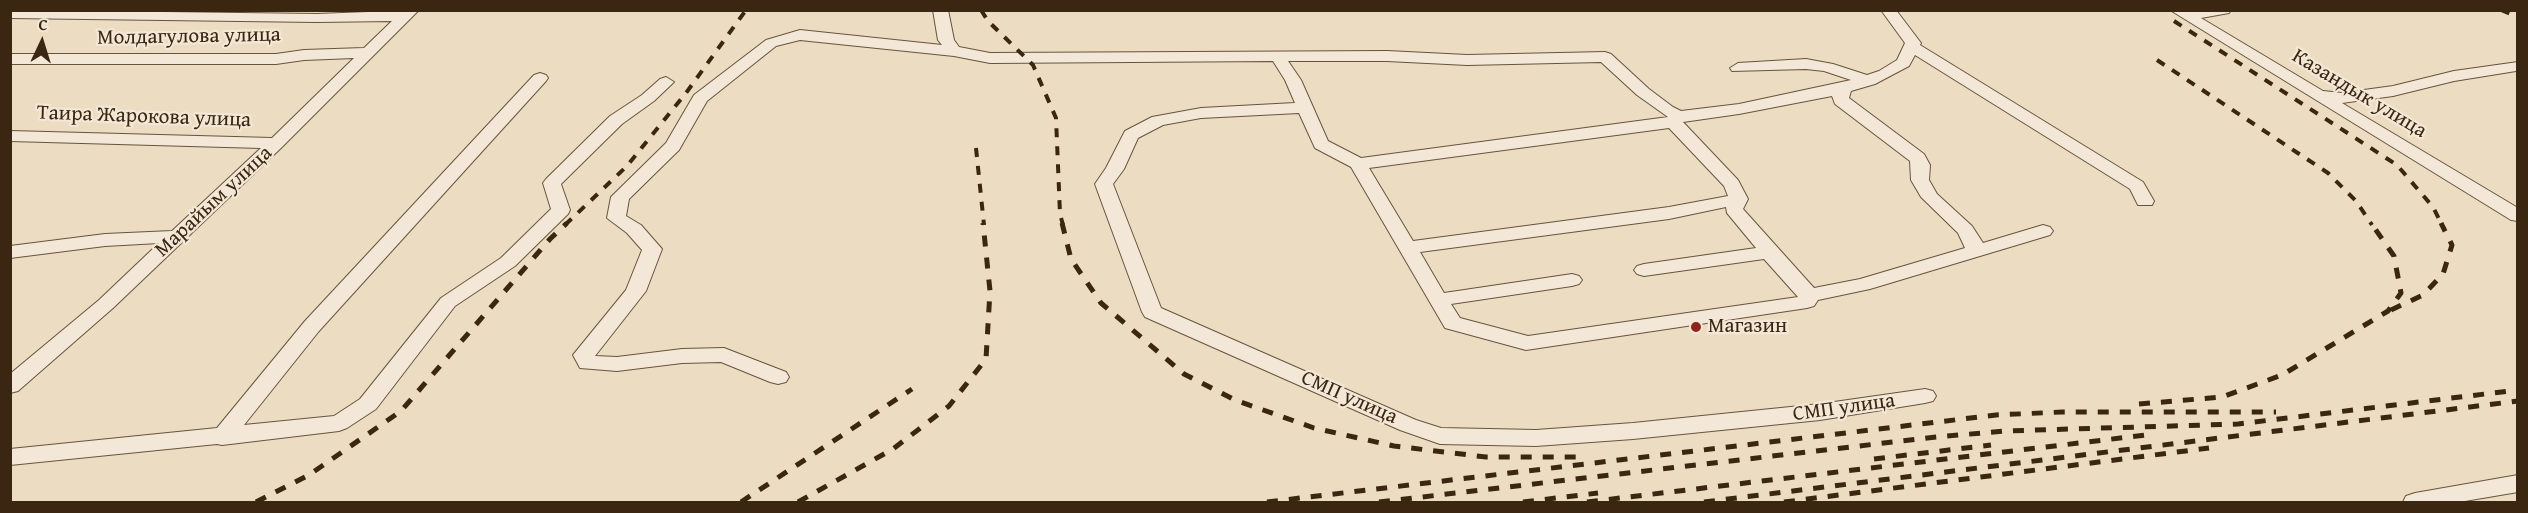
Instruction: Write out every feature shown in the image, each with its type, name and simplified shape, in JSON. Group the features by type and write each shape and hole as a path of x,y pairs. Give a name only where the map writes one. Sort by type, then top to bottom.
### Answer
{"street":[{"path":"940,10 946,40 954,51"},
{"path":"1888,10 1912,45 2137,186 2145,201"},
{"path":"2181,13 2224,10"},
{"path":"10,14 317,18 409,13"},
{"name":"Марайым улица","path":"10,386 106,304 276,144 409,13"},
{"name":"Казандык улица","path":"2181,13 2517,216"},
{"path":"778,377 724,355 682,356 617,364 588,363 584,355 636,291 652,249 634,228 616,218 620,196 673,146 699,98 771,43 800,35 954,51 990,58 1388,56 1467,60 1605,57 1676,119 1732,184 1739,199"},
{"path":"1358,164 1676,119 1845,88 1869,81 1903,63 1912,45"},
{"name":"Молдагулова улица","path":"10,59 276,59 304,55 368,53"},
{"path":"1277,56 1293,80 1321,144 1358,164 1452,323 1526,343 1757,311 1807,302 1809,295"},
{"path":"1738,68 1806,64 1827,67 1869,81"},
{"path":"2321,96 2342,98 2393,91 2454,76 2516,66"},
{"path":"222,437 312,326 540,78"},
{"path":"10,458 339,423 368,404 448,302 508,262 561,210 552,183 616,120 648,98 666,82"},
{"path":"1845,88 1840,95 1842,100 1918,158 1921,165 1920,180 1930,197 1965,230 1975,246 1974,252"},
{"name":"СМП улица","path":"1305,108 1201,113 1158,120 1131,135 1115,169 1104,184 1152,312 1398,420 1440,436 1536,438 1633,431 1820,412 1926,396"},
{"name":"Таира Жарокова улица","path":"10,136 276,144"},
{"path":"1406,248 1669,213 1739,199"},
{"path":"1739,199 1734,209 1769,252 1809,295"},
{"path":"1809,295 1863,285 2043,231"},
{"path":"10,252 105,240 178,236"},
{"path":"1644,270 1769,252"},
{"path":"1438,300 1572,280"},
{"path":"2415,502 2517,483"}],"railway":[{"path":"565,225 627,166 686,93 746,10"},
{"path":"981,10 988,21 1033,65 1056,118 1060,214 1063,225"},
{"path":"2501,10 2518,17"},
{"path":"2174,21 2397,165 2433,207 2452,245 2443,274 2423,295 2391,310"},
{"path":"2157,60 2328,173 2356,201 2372,225"},
{"path":"976,148 984,225"},
{"path":"256,502 309,475 401,411 550,239 567,223"},
{"path":"798,502 893,449 949,406 986,359 990,291 983,223"},
{"path":"1062,223 1071,259 1101,303 1184,374 1235,400 1314,428 1394,446 1486,457 1586,457"},
{"path":"2139,404 2222,397 2282,375 2388,311 2401,293 2394,256 2371,223"},
{"path":"741,502 912,389"},
{"path":"1379,502 1936,437 2005,431 2238,424 2518,390"},
{"path":"1704,502 2518,401"},
{"path":"1267,502 1996,415 2062,412 2276,412"},
{"path":"1587,502 2154,434"},
{"path":"1874,459 1991,445"},
{"path":"1784,502 2209,448"},
{"path":"1523,502 1598,493"}],"place":[{"name":"Магазин","path":"1696,327"}]}
